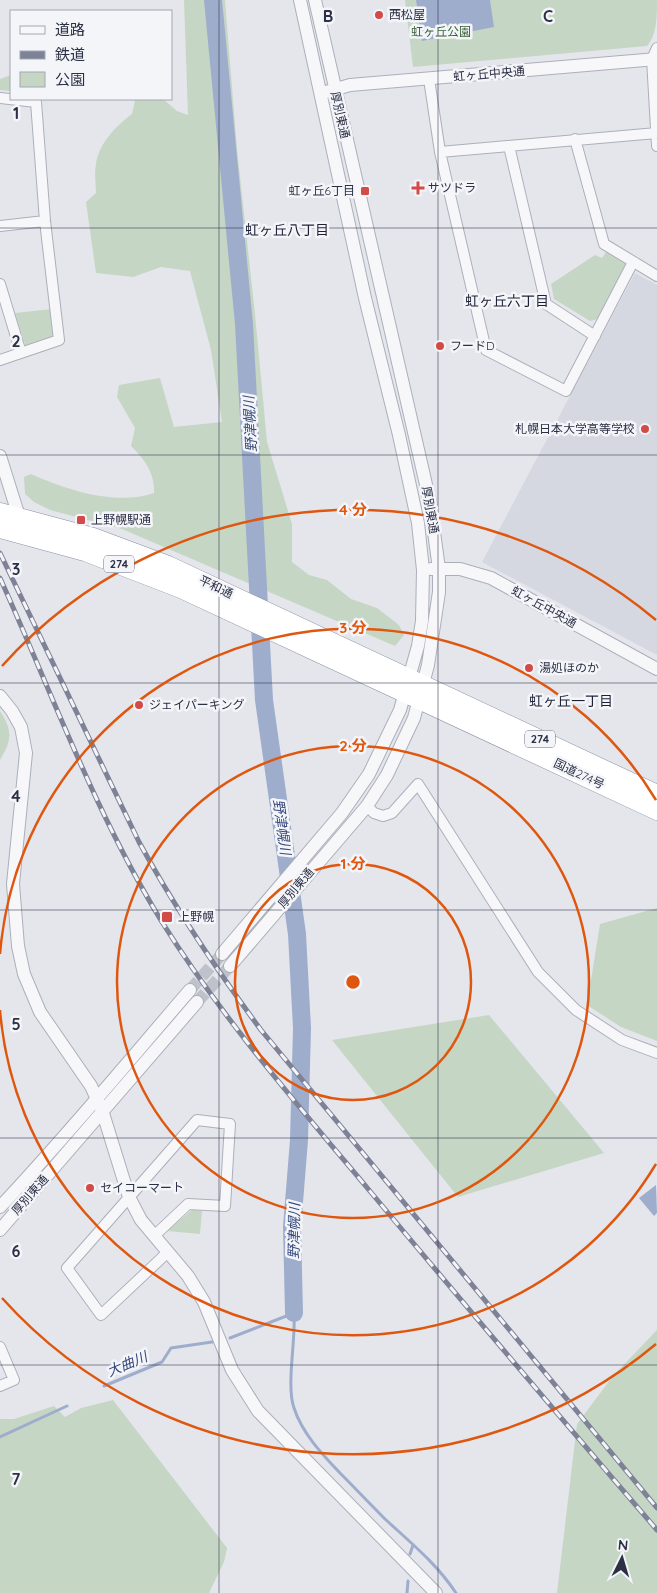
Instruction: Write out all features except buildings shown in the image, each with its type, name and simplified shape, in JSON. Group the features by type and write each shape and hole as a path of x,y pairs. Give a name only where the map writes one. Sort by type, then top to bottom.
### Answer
{"highway":[{"name":"平和通","path":"0,512 122,547 230,593 288,621 414,689"},
{"name":"平和通","path":"0,530 85,552 130,568 291,640 414,689"},
{"name":"国道274号","path":"414,689 657,794"},
{"name":"国道274号","path":"414,689 657,811"}],"street":[{"name":"厚別東通","path":"230,966 367,806 395,760 414,718 414,689 424,570 418,523 399,435 365,298 300,0"},
{"name":"厚別東通","path":"222,954 342,813 369,774 397,716 414,689 436,616 438,569 430,502 315,0"},
{"name":"虹ヶ丘中央通","path":"321,93 350,85 429,79 655,55"},
{"path":"655,55 657,146"},
{"path":"429,79 440,152 486,350 566,391 633,262"},
{"path":"0,360 59,340 45,221 36,102 18,100"},
{"path":"440,152 657,133"},
{"path":"575,139 604,244 657,276"},
{"path":"509,146 546,304 595,336"},
{"path":"0,226 45,221"},
{"path":"0,284 21,353"},
{"path":"399,435 414,432"},
{"path":"0,456 25,535"},
{"name":"虹ヶ丘中央通","path":"424,570 460,569 490,578 657,669"},
{"path":"0,696 12,711 20,727 26,753 26,772 14,855 13,884 18,946 24,974 40,1012 75,1060 100,1105 129,1197 141,1220 188,1276 204,1302 236,1377 258,1411 436,1593"},
{"path":"367,806 374,813 384,816 392,812 418,784 538,972 576,1010 622,1040 657,1053"},
{"name":"厚別東通","path":"0,1230 190,990"},
{"name":"厚別東通","path":"0,1207 67,1135 100,1105 198,1002"},
{"path":"154,1236 188,1204 225,1206 230,1124 197,1120 67,1268 101,1315 168,1252"},
{"path":"0,1347 14,1380 0,1386"}],"shaded area":[{"path":"635,273 657,285 657,655 482,562"}],"green space":[{"path":"184,0 225,0 237,149 267,442 292,524 292,562 309,575 327,580 351,599 377,608 399,625 404,635 395,646 122,529 50,510 34,502 25,494 24,477 31,474 60,486 107,497 139,497 154,493 151,473 141,456 131,446 135,428 117,397 119,385 160,378 174,427 222,422 211,350 190,271 161,267 133,277 96,273 86,202 96,193 95,167 104,142 132,114 135,101 132,100 164,100 177,111 188,115"},
{"name":"虹ヶ丘公園","path":"405,0 657,0 655,31 647,46 413,67"},
{"path":"10,75 10,91 0,90 0,79"},
{"path":"606,252 626,264 598,319 590,321 554,299 551,284 595,255 602,258"},
{"path":"52,309 54,337 26,347 15,313"},
{"path":"0,711 9,730 9,741 0,760"},
{"path":"657,908 657,1041 621,1027 587,1005 600,924"},
{"path":"489,1015 604,1153 458,1197 332,1040"},
{"path":"192,1210 202,1211 200,1234 167,1231"},
{"path":"657,1330 657,1593 557,1593 577,1424 613,1376"},
{"path":"113,1400 227,1548 224,1562 209,1593 0,1593 0,1419 14,1419 54,1406 65,1417 81,1408"}],"water":[{"path":"416,0 490,0 494,27 422,41"},
{"path":"656,1185 657,1213 654,1216 639,1198"}],"waterway":[{"name":"野津幌川","path":"213,0 244,324 264,700 297,934 302,1028 299,1140 292,1227 294,1313"},
{"name":"野津幌川","path":"230,1338 294,1313 291,1387 294,1408 302,1426 313,1443 333,1466 432,1563 456,1593"},
{"name":"大曲川","path":"104,1386 162,1362 171,1348 212,1342"},
{"name":"大曲川","path":"0,1437 67,1406"},
{"path":"410,1554 413,1545"},
{"path":"407,1593 408,1581"}],"tunnel":[{"path":"190,990 222,954"},
{"path":"197,1002 230,966"}],"railway":[{"path":"0,553 139,842 167,891 212,961 261,1030 657,1508"},
{"path":"0,578 95,796 138,881 185,958 288,1093 476,1318 657,1530"}],"place":[{"name":"西松屋","path":"379,15"},
{"name":"サツドラ","path":"418,188"},
{"name":"虹ヶ丘6丁目","path":"365,191"},
{"name":"フードD","path":"440,346"},
{"name":"札幌日本大学高等学校","path":"645,429"},
{"name":"上野幌駅通","path":"81,520"},
{"name":"湯処ほのか","path":"529,668"},
{"name":"ジェイパーキング","path":"139,705"},
{"name":"上野幌","path":"167,917"},
{"name":"セイコーマート","path":"90,1188"}],"district":[{"name":"虹ヶ丘八丁目","path":"287,230"},
{"name":"虹ヶ丘六丁目","path":"507,301"},
{"name":"虹ヶ丘一丁目","path":"571,701"}]}
